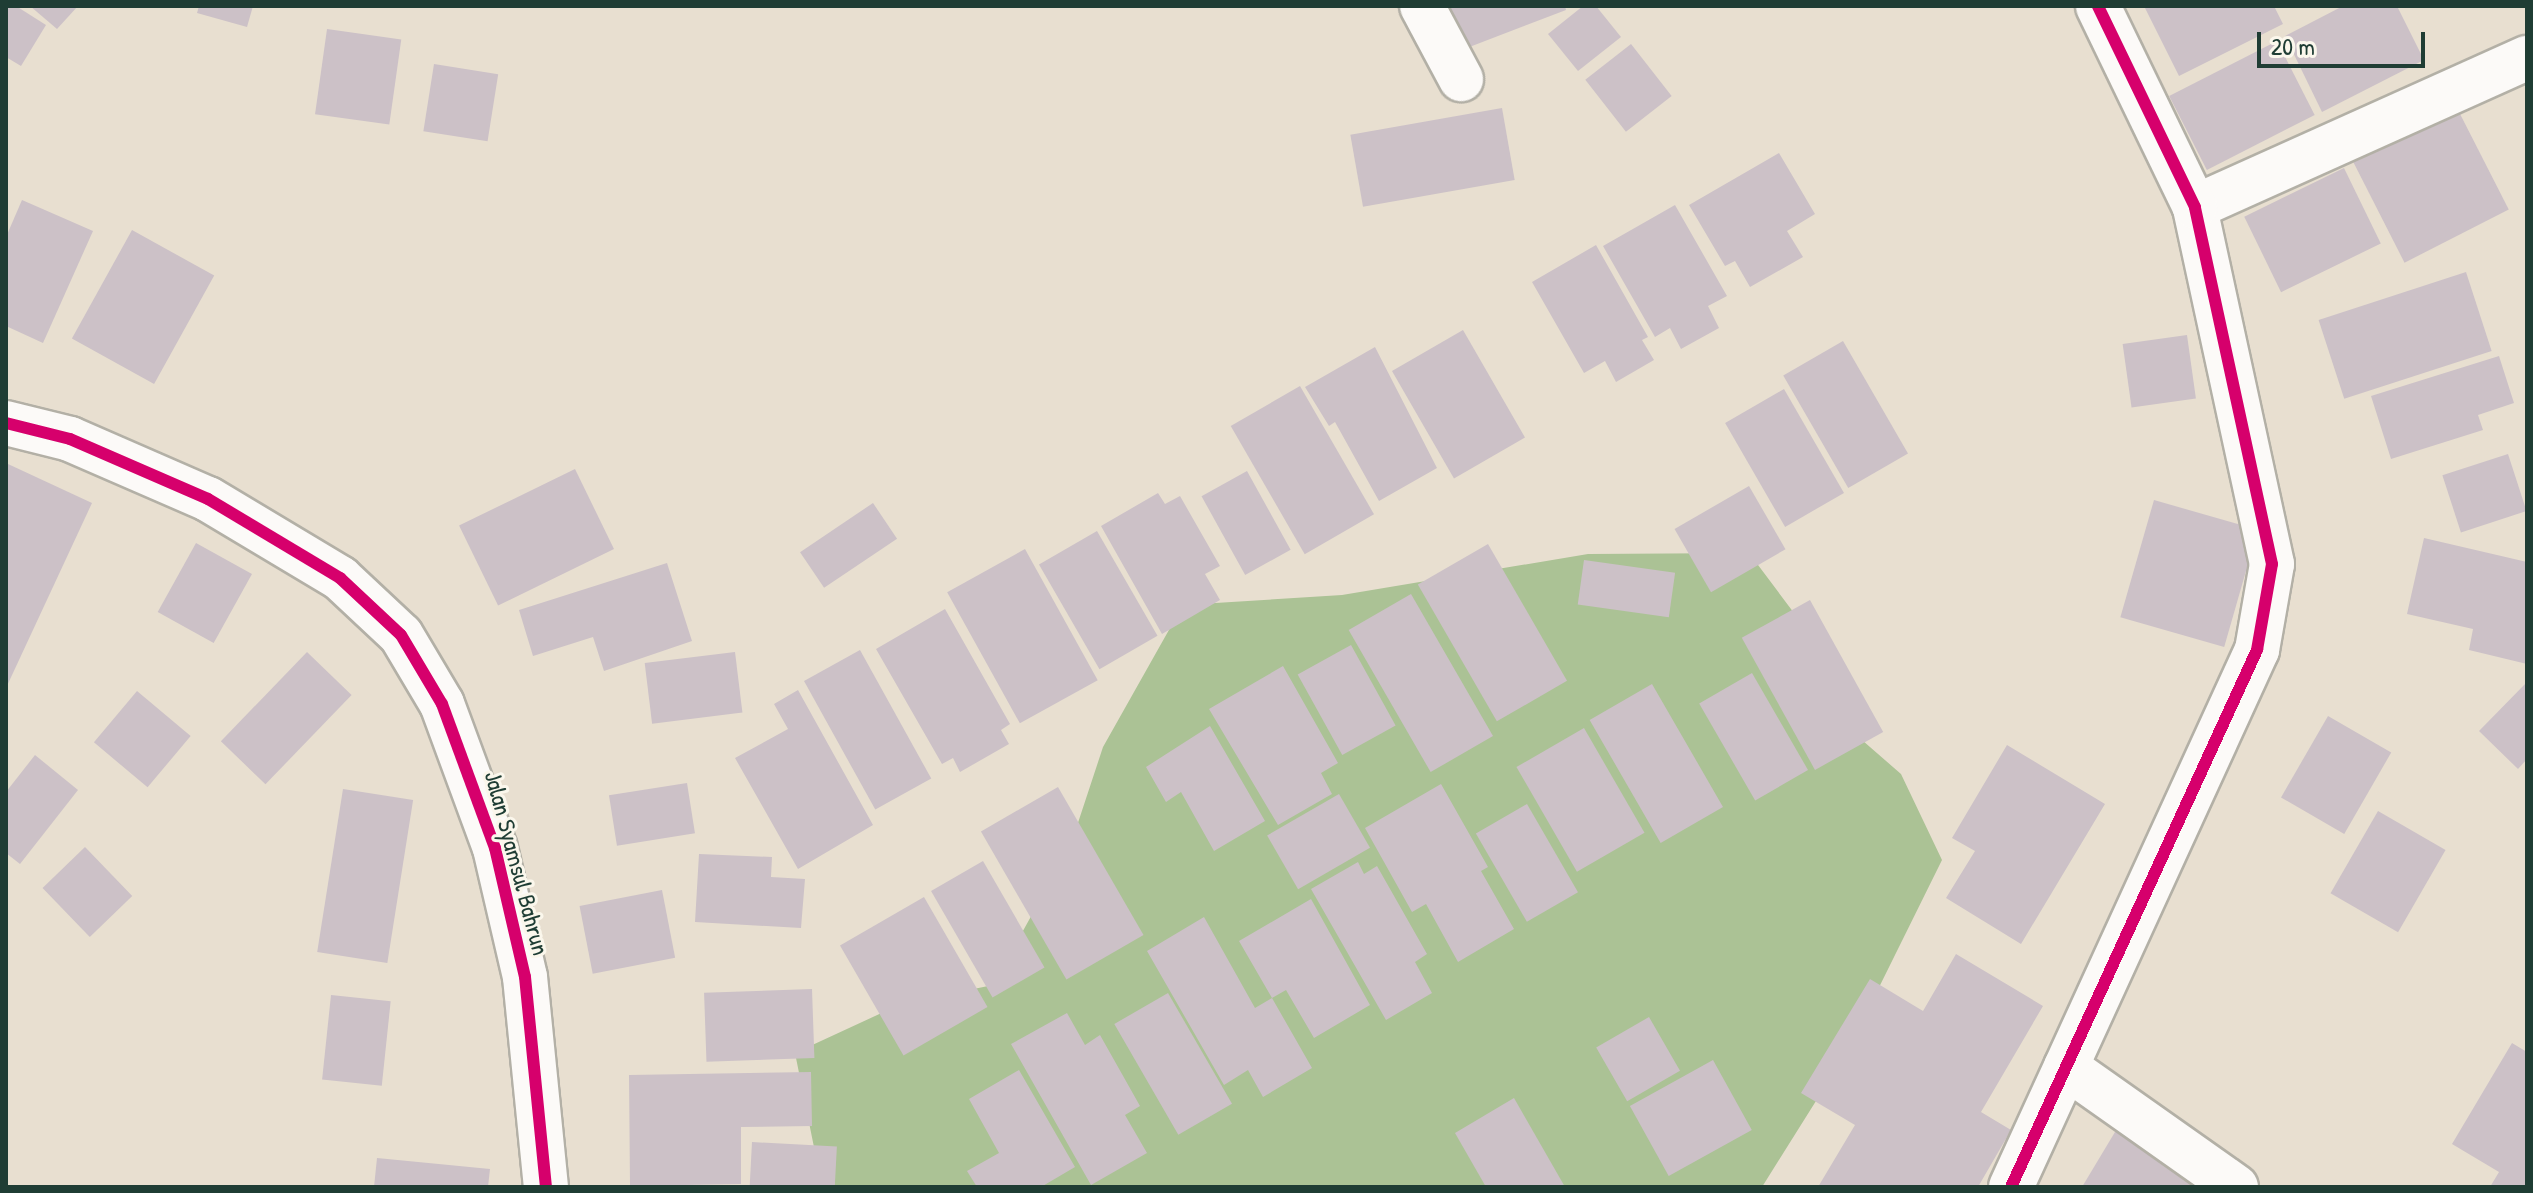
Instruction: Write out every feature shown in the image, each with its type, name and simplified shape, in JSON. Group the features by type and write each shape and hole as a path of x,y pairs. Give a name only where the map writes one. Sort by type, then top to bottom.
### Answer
{"street":[{"path":"1422,6 1461,79"},
{"path":"2011,1187 2257,650 2272,564 2195,207 2098,6"},
{"path":"2195,207 2527,58"},
{"name":"Jalan Syamsul Bahrun","path":"6,423 70,439 208,499 340,578 401,635 442,704 495,848 525,977 546,1187"},
{"path":"2066,1067 2236,1187"}],"green space":[{"path":"1749,553 1800,621 1847,727 1901,774 1942,860 1848,1050 1762,1187 817,1187 820,1177 795,1053 901,1004 993,985 1071,844 1103,747 1183,605 1342,595 1588,554"}],"building":[{"path":"6,6 16,6 46,25 21,66 6,57"},
{"path":"30,6 78,6 57,29"},
{"path":"199,6 253,6 247,27 197,13"},
{"path":"1442,6 1565,6 1566,10 1459,51"},
{"path":"1583,6 1596,6 1621,37 1578,71 1548,34"},
{"path":"2144,6 2274,6 2283,24 2179,76"},
{"path":"2343,6 2397,6 2424,60 2322,112 2285,36"},
{"path":"327,29 401,39 389,125 315,114"},
{"path":"2277,41 2315,115 2207,170 2169,96"},
{"path":"1631,44 1672,96 1626,132 1585,80"},
{"path":"434,64 498,74 488,141 423,131"},
{"path":"1502,108 1515,180 1363,207 1350,135"},
{"path":"2457,108 2509,210 2405,263 2353,161"},
{"path":"1779,153 1815,214 1787,231 1803,257 1750,287 1735,261 1725,266 1689,205"},
{"path":"2344,168 2381,243 2281,292 2244,217"},
{"path":"22,200 93,231 43,343 6,326 6,237"},
{"path":"1675,205 1727,296 1708,306 1719,328 1681,349 1670,328 1655,337 1603,246"},
{"path":"132,230 214,276 154,384 72,338"},
{"path":"1596,245 1648,337 1642,340 1654,360 1616,382 1605,361 1584,373 1532,282"},
{"path":"2466,272 2492,351 2344,399 2319,320"},
{"path":"1463,330 1525,437 1454,478 1392,371"},
{"path":"2187,335 2196,398 2132,407 2123,344"},
{"path":"1843,341 1908,454 1848,488 1783,376"},
{"path":"1375,347 1437,468 1379,501 1335,422 1329,426 1305,387"},
{"path":"2499,356 2514,403 2478,415 2483,430 2391,459 2371,396"},
{"path":"1300,386 1374,514 1305,554 1231,426"},
{"path":"1784,389 1844,493 1785,527 1725,423"},
{"path":"2508,454 2527,511 2461,532 2442,475"},
{"path":"8,464 92,503 6,688 6,468"},
{"path":"575,469 614,549 498,606 459,526"},
{"path":"1247,471 1291,550 1245,575 1202,496"},
{"path":"1749,486 1786,549 1711,592 1675,529"},
{"path":"1158,493 1165,504 1180,496 1220,566 1205,574 1220,600 1162,634 1101,526"},
{"path":"2154,500 2258,530 2224,647 2120,617"},
{"path":"873,503 897,539 824,588 800,552"},
{"path":"1097,531 1158,636 1099,669 1039,564"},
{"path":"2424,538 2527,562 2527,664 2469,650 2473,629 2407,614"},
{"path":"196,543 252,574 214,643 158,612"},
{"path":"1488,544 1567,681 1497,721 1418,584"},
{"path":"1025,549 1098,680 1020,723 947,592"},
{"path":"1584,560 1675,573 1669,617 1578,605"},
{"path":"667,563 692,641 604,671 593,637 533,656 519,610"},
{"path":"1411,594 1493,736 1431,772 1349,630"},
{"path":"1810,600 1883,732 1815,770 1742,638"},
{"path":"945,609 1010,724 1001,730 1009,744 960,772 953,758 942,764 876,649"},
{"path":"1351,645 1396,725 1342,755 1298,675"},
{"path":"860,650 931,779 875,810 804,681"},
{"path":"307,652 352,695 265,784 221,741"},
{"path":"735,652 742,713 652,724 645,663"},
{"path":"1283,666 1338,763 1321,773 1332,794 1278,825 1209,709"},
{"path":"1752,673 1808,770 1755,800 1699,704"},
{"path":"2527,682 2527,759 2518,769 2479,731"},
{"path":"1652,684 1723,807 1661,843 1590,720"},
{"path":"798,690 873,825 798,869 735,758 788,729 774,704"},
{"path":"137,691 191,736 148,787 94,742"},
{"path":"2328,716 2391,752 2344,834 2281,797"},
{"path":"1210,726 1265,821 1214,851 1181,792 1166,802 1146,767"},
{"path":"1584,728 1644,833 1577,872 1516,767"},
{"path":"2007,745 2105,804 2021,944 1946,898 1975,851 1952,838"},
{"path":"35,755 78,790 20,864 6,853 6,792"},
{"path":"687,783 695,833 617,846 609,795"},
{"path":"1441,784 1488,867 1481,871 1514,929 1458,962 1426,904 1412,912 1365,828"},
{"path":"1058,787 1144,935 1066,980 981,832"},
{"path":"343,789 413,800 387,963 317,952"},
{"path":"1339,794 1370,848 1298,889 1267,835"},
{"path":"1527,804 1578,892 1527,922 1476,834"},
{"path":"2378,811 2446,850 2398,932 2330,893"},
{"path":"85,847 132,896 90,937 43,888"},
{"path":"699,854 772,857 771,877 805,879 801,928 695,922"},
{"path":"983,861 1044,968 993,998 931,891"},
{"path":"1358,862 1364,874 1377,866 1427,954 1415,962 1432,993 1386,1020 1311,889"},
{"path":"662,890 675,958 593,974 580,906"},
{"path":"924,897 988,1007 903,1055 840,946"},
{"path":"1311,899 1370,1005 1314,1038 1286,990 1272,998 1239,941"},
{"path":"1204,917 1255,1008 1272,998 1312,1068 1263,1097 1248,1070 1224,1085 1147,951"},
{"path":"1956,954 2043,1006 1981,1112 2011,1130 1978,1187 1818,1187 1855,1125 1801,1093 1870,979 1923,1011"},
{"path":"812,989 814,1058 706,1062 704,993"},
{"path":"1168,993 1232,1104 1178,1135 1114,1024"},
{"path":"331,995 391,1001 382,1086 322,1080"},
{"path":"1067,1013 1085,1045 1100,1035 1140,1106 1125,1115 1147,1153 1091,1185 1011,1044"},
{"path":"1649,1017 1680,1071 1627,1101 1596,1048"},
{"path":"2512,1043 2527,1052 2527,1187 2490,1187 2499,1172 2452,1144"},
{"path":"1713,1060 1752,1130 1669,1176 1630,1106"},
{"path":"1019,1070 1075,1167 1041,1187 977,1187 967,1171 999,1153 969,1099"},
{"path":"811,1072 812,1126 741,1127 741,1184 630,1186 629,1075"},
{"path":"1514,1098 1565,1187 1486,1187 1455,1133"},
{"path":"2121,1122 2227,1187 2082,1187"},
{"path":"752,1142 837,1146 835,1187 750,1187"},
{"path":"377,1158 490,1169 488,1187 374,1187"}],"cycle path":[{"path":"2011,1187 2257,650 2272,564 2195,207 2098,6"},
{"path":"6,423 70,439 208,499 340,578 401,635 442,704 495,848 525,977 546,1187"}]}
